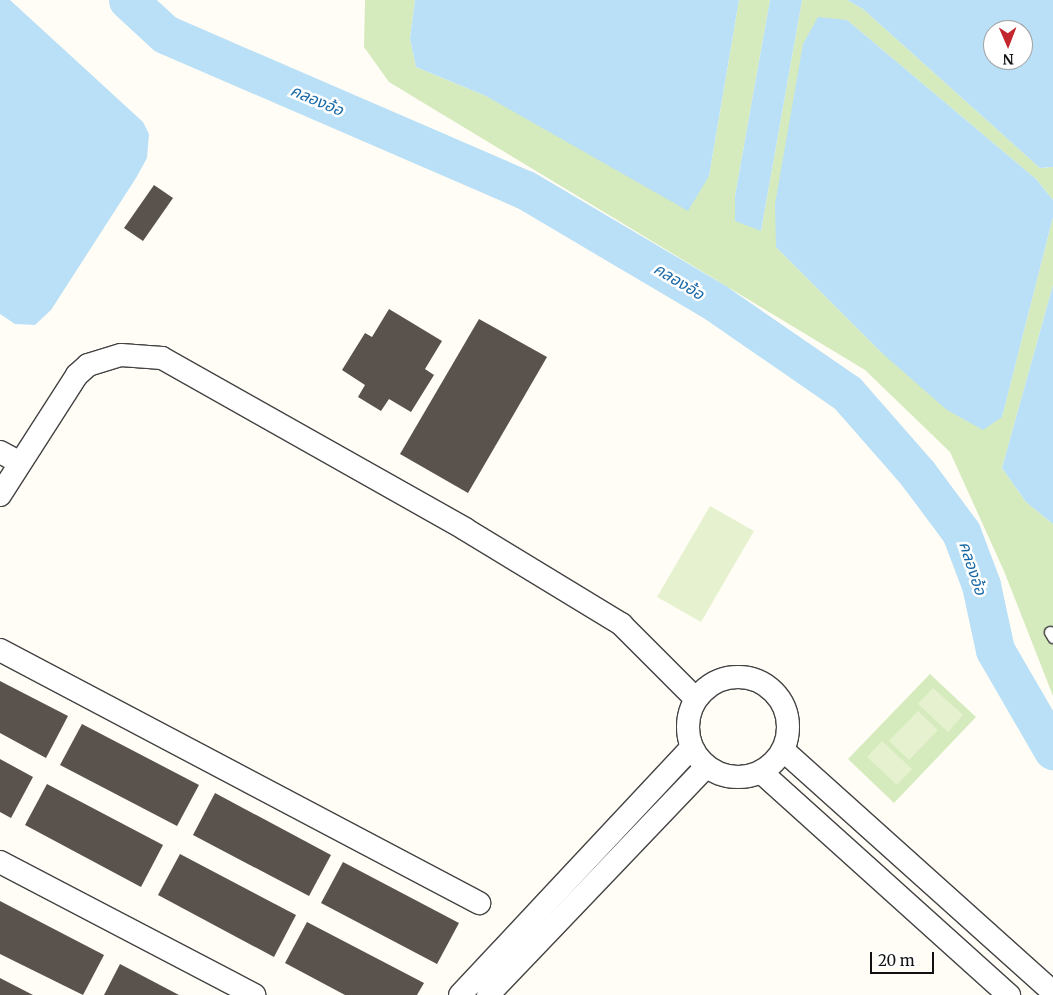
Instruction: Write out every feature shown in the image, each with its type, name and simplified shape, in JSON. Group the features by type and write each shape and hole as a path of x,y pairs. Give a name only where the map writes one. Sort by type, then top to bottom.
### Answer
{"street":[{"path":"0,495 10,457 88,365 121,355 162,358 457,524 621,624 696,699"},
{"path":"0,650 479,902"},
{"path":"727,678 746,678 764,684 778,696 786,714 788,732 783,750 761,772 733,778 706,767 691,748 687,731 696,699 709,686 727,678"},
{"path":"488,995 691,748"},
{"path":"783,750 1053,992"},
{"path":"460,995 560,907 706,767"},
{"path":"761,772 1009,995"},
{"path":"0,862 254,995"}],"green space":[{"path":"365,0 415,0 410,39 416,67 486,96 709,176 739,0 770,0 735,196 761,231 802,0 847,0 863,9 1040,168 1053,167 1053,200 1036,179 847,20 776,247 883,354 1002,417 1053,217 1053,285 1002,468 1026,502 1053,524 1053,696 1004,571 950,452 865,370 389,82 364,47"},
{"path":"710,506 754,531 701,622 657,597"},
{"path":"930,674 976,717 894,803 848,759"},
{"path":"933,688 963,715 948,732 918,704"},
{"path":"918,711 938,730 909,760 889,741"},
{"path":"882,741 912,769 897,785 867,757"}],"water":[{"path":"0,0 10,0 143,122 149,134 147,158 136,178 51,310 35,325 15,324 0,314"},
{"path":"415,0 739,0 709,176 688,211 486,96 416,67 410,39"},
{"path":"770,0 802,0 761,231 735,221 735,196"},
{"path":"847,0 1053,0 1053,167 1040,168 863,9"},
{"path":"818,17 847,20 1036,179 1053,200 1053,217 1002,417 983,430 947,410 883,354 776,247 775,204 803,44"},
{"path":"1053,285 1053,524 1026,502 1002,468"}],"building":[{"path":"154,185 173,198 143,241 124,228"},
{"path":"389,309 442,341 425,369 434,375 411,412 389,399 381,411 358,397 365,385 342,370 365,333 372,337"},
{"path":"479,319 547,357 468,493 400,454"},
{"path":"0,681 68,716 46,758 0,733"},
{"path":"82,724 199,785 177,826 60,765"},
{"path":"0,759 33,777 11,818 0,812"},
{"path":"47,784 163,845 141,887 25,825"},
{"path":"215,793 331,855 309,896 193,835"},
{"path":"180,854 296,915 274,957 158,895"},
{"path":"343,862 459,923 437,964 321,903"},
{"path":"0,901 104,955 83,995 0,954"},
{"path":"307,922 424,983 417,995 345,995 285,963"},
{"path":"120,964 179,995 104,995"},
{"path":"0,978 33,995 0,995"}],"waterway":[{"name":"คลองอ้อ","path":"128,0 165,34 524,189 715,302 847,393 917,473 961,532 981,585 995,650 1053,750"}]}
